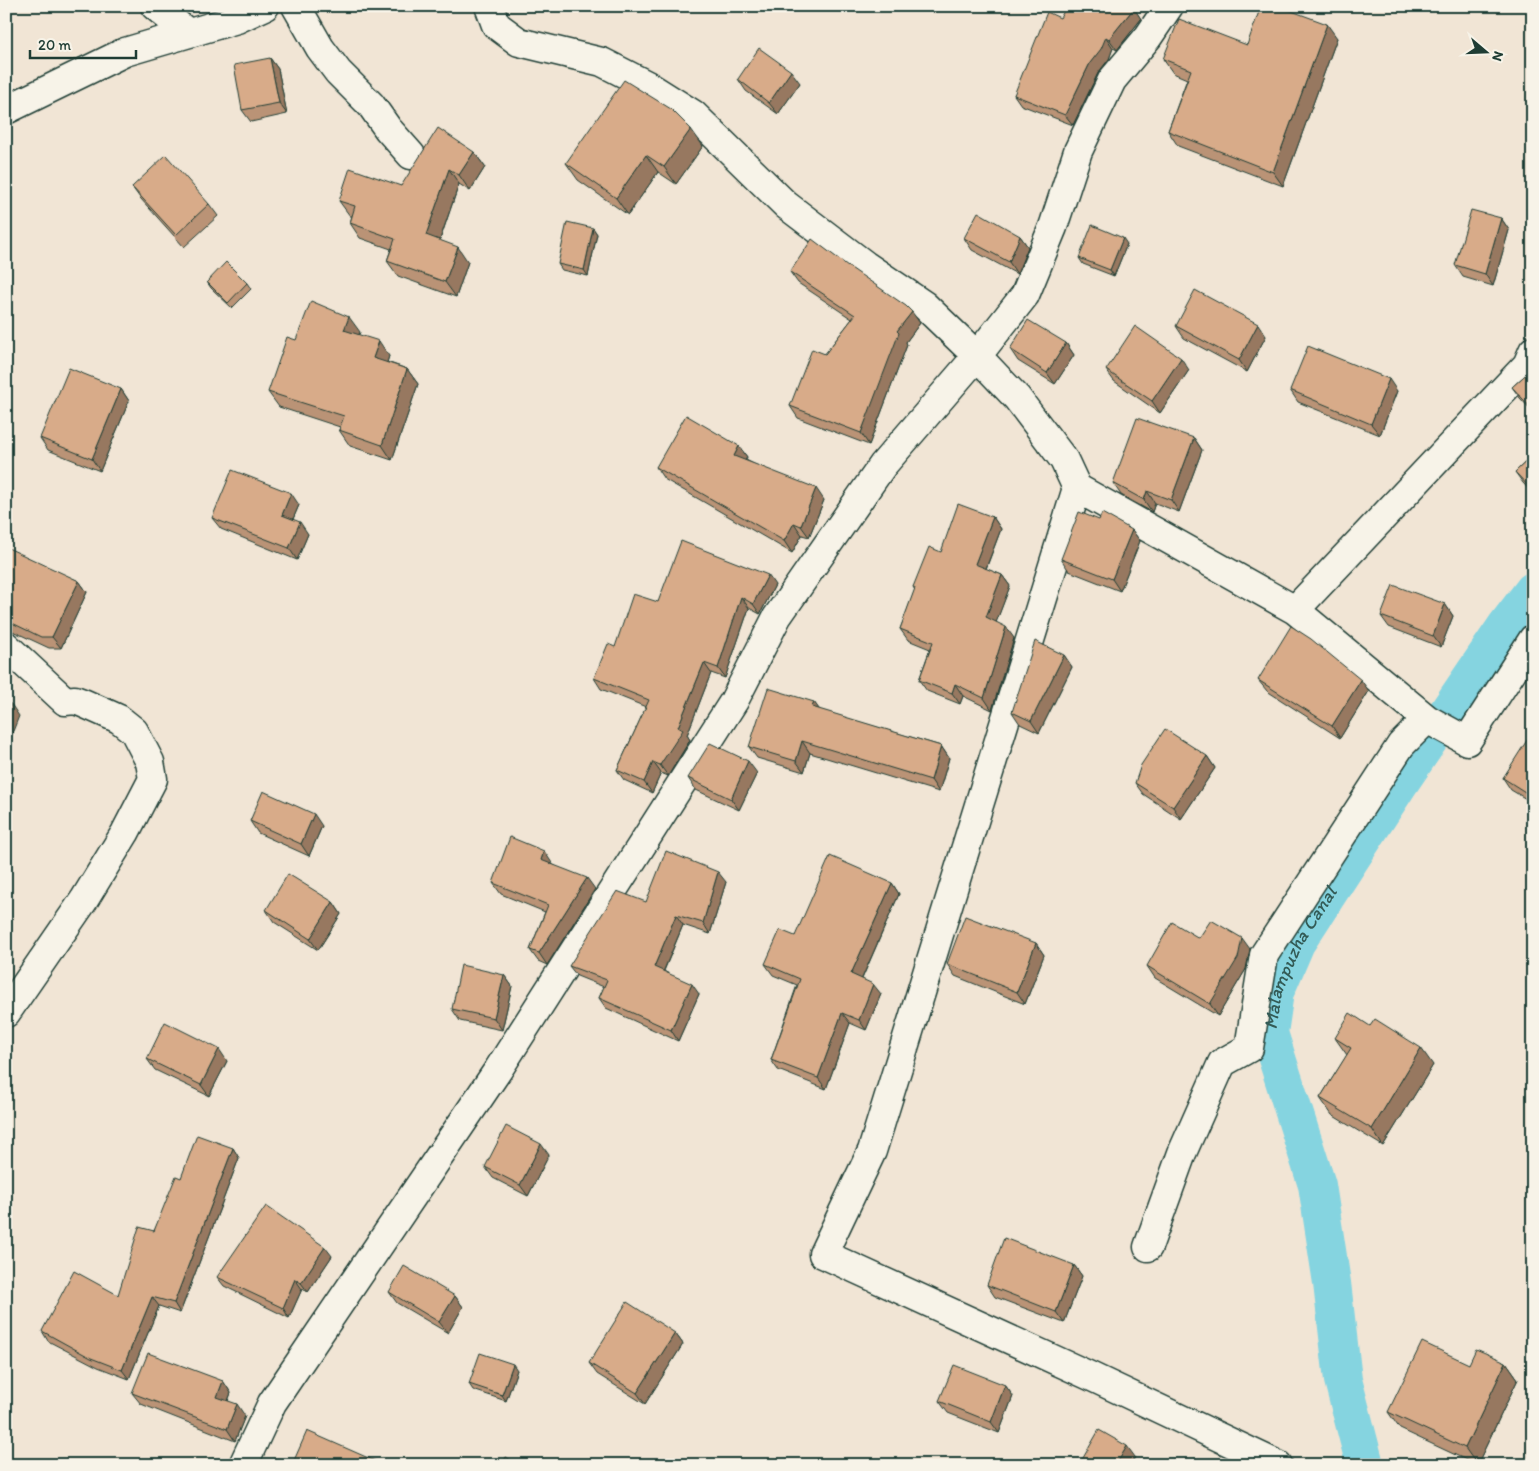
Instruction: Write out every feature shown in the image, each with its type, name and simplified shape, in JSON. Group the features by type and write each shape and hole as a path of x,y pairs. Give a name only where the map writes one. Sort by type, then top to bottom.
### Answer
{"street":[{"path":"155,6 188,33"},
{"path":"6,110 125,52 188,33 231,13 265,6"},
{"path":"296,6 320,48 338,72 371,105 388,129 411,155"},
{"path":"489,6 496,25 519,42 602,62 647,85 693,114 786,205 865,265 924,305 977,356 1023,406 1064,460 1077,488 1295,610 1427,719 1468,741 1533,639"},
{"path":"242,1465 272,1403 498,1070 734,701 777,617 883,465 977,356 1025,295 1053,227 1078,151 1112,80 1148,37 1169,6"},
{"path":"1295,610 1526,365 1533,351"},
{"path":"1077,488 872,1151 823,1254 1081,1372 1273,1463"},
{"path":"6,646 65,701 74,700 83,703 118,719 134,731 150,762 153,779 129,825 84,900 6,1013"},
{"path":"1148,1246 1182,1153 1222,1063 1249,1048 1264,955 1401,745 1427,719"}],"building":[{"path":"1067,6 1130,6 1134,8 1109,39 1106,37 1101,49 1090,63 1065,115 1014,95 1047,12 1060,18"},
{"path":"1261,6 1278,6 1327,24 1273,172 1168,131 1191,70 1163,59 1179,19 1247,45"},
{"path":"759,48 791,71 769,103 738,79"},
{"path":"270,58 279,103 242,110 234,65"},
{"path":"624,80 671,109 691,129 664,167 646,155 616,198 566,163"},
{"path":"438,128 474,152 459,175 449,169 426,235 458,247 445,282 387,261 395,239 350,223 355,206 339,201 350,168 401,186"},
{"path":"166,155 209,204 176,235 132,187"},
{"path":"1471,210 1501,218 1485,274 1455,265"},
{"path":"978,212 1020,236 1009,262 964,238"},
{"path":"567,222 593,228 584,270 558,264"},
{"path":"1092,225 1123,238 1110,270 1079,258"},
{"path":"812,239 912,312 897,331 899,333 861,433 790,406 812,349 825,354 855,315 790,272"},
{"path":"226,262 247,283 228,303 207,282"},
{"path":"1195,290 1258,324 1239,360 1176,326"},
{"path":"311,301 349,317 344,330 379,341 373,358 407,369 382,445 339,430 344,416 268,392 287,337 296,340"},
{"path":"1028,320 1066,343 1047,373 1010,349"},
{"path":"1135,326 1181,358 1152,401 1106,370"},
{"path":"1308,346 1389,379 1371,424 1290,390"},
{"path":"69,368 121,389 92,459 40,438"},
{"path":"1533,368 1533,410 1512,387"},
{"path":"686,415 739,446 734,456 816,488 801,526 794,523 784,541 656,467"},
{"path":"1137,418 1194,438 1171,500 1147,491 1144,500 1113,483"},
{"path":"1533,455 1533,491 1515,472"},
{"path":"232,470 291,493 282,515 300,522 289,548 212,518"},
{"path":"958,504 993,517 975,564 1002,575 986,617 1006,627 984,698 955,684 952,693 919,680 933,642 900,629 915,588 913,587 929,547 941,552"},
{"path":"1079,512 1099,520 1102,513 1132,530 1112,579 1061,559"},
{"path":"681,541 768,575 753,604 741,597 718,668 704,663 678,727 683,730 660,765 653,762 644,782 617,770 649,700 594,678 608,644 615,647 633,594 658,602"},
{"path":"8,548 79,581 52,637 41,637 6,620 6,552"},
{"path":"1393,585 1445,604 1433,636 1381,616"},
{"path":"1291,626 1311,639 1361,680 1332,726 1258,680"},
{"path":"1035,641 1064,655 1031,721 1012,712"},
{"path":"768,688 814,702 812,707 941,746 931,780 802,741 796,761 749,747"},
{"path":"6,703 11,704 6,717"},
{"path":"1165,729 1207,756 1173,807 1135,783 1141,765"},
{"path":"1531,734 1533,735 1533,797 1503,778"},
{"path":"710,743 748,761 731,799 688,778"},
{"path":"263,791 314,814 301,844 250,821"},
{"path":"510,837 544,851 541,860 587,878 539,953 530,950 548,905 493,883"},
{"path":"666,851 718,872 703,923 676,915 654,967 692,984 671,1030 599,998 607,980 569,966 617,891 646,902"},
{"path":"830,856 892,883 851,974 873,984 859,1020 842,1013 818,1078 771,1060 800,979 765,964 780,930 795,936"},
{"path":"288,874 333,902 310,939 266,910"},
{"path":"965,916 1036,943 1017,992 947,964"},
{"path":"1211,920 1242,938 1238,958 1210,1004 1147,966 1172,922 1199,938"},
{"path":"461,965 504,975 494,1018 452,1009"},
{"path":"1350,1013 1370,1026 1375,1019 1421,1048 1372,1129 1320,1098 1351,1048 1335,1038"},
{"path":"165,1022 219,1049 201,1085 147,1059"},
{"path":"506,1126 541,1144 520,1185 485,1167"},
{"path":"197,1135 233,1148 174,1303 152,1297 122,1370 91,1358 42,1331 74,1271 118,1295 139,1227 154,1231 176,1176 181,1178"},
{"path":"266,1206 325,1247 301,1283 295,1279 283,1308 217,1277"},
{"path":"1004,1238 1074,1265 1056,1312 987,1285"},
{"path":"404,1266 455,1296 439,1322 389,1292"},
{"path":"627,1302 675,1333 637,1393 589,1363"},
{"path":"1422,1342 1469,1364 1476,1349 1506,1362 1465,1448 1388,1412"},
{"path":"148,1353 223,1381 217,1397 237,1404 227,1429 132,1393"},
{"path":"480,1353 513,1364 502,1395 469,1384"},
{"path":"954,1365 1005,1385 991,1422 939,1401"},
{"path":"1099,1430 1127,1446 1116,1465 1079,1465"},
{"path":"307,1431 382,1464 292,1465"},
{"path":"506,1457 519,1465 501,1465"}],"waterway":[{"name":"Malampuzha Canal","path":"1365,1465 1343,1380 1332,1283 1317,1185 1269,1033 1275,992 1296,943 1399,784 1507,625 1533,591"}]}
